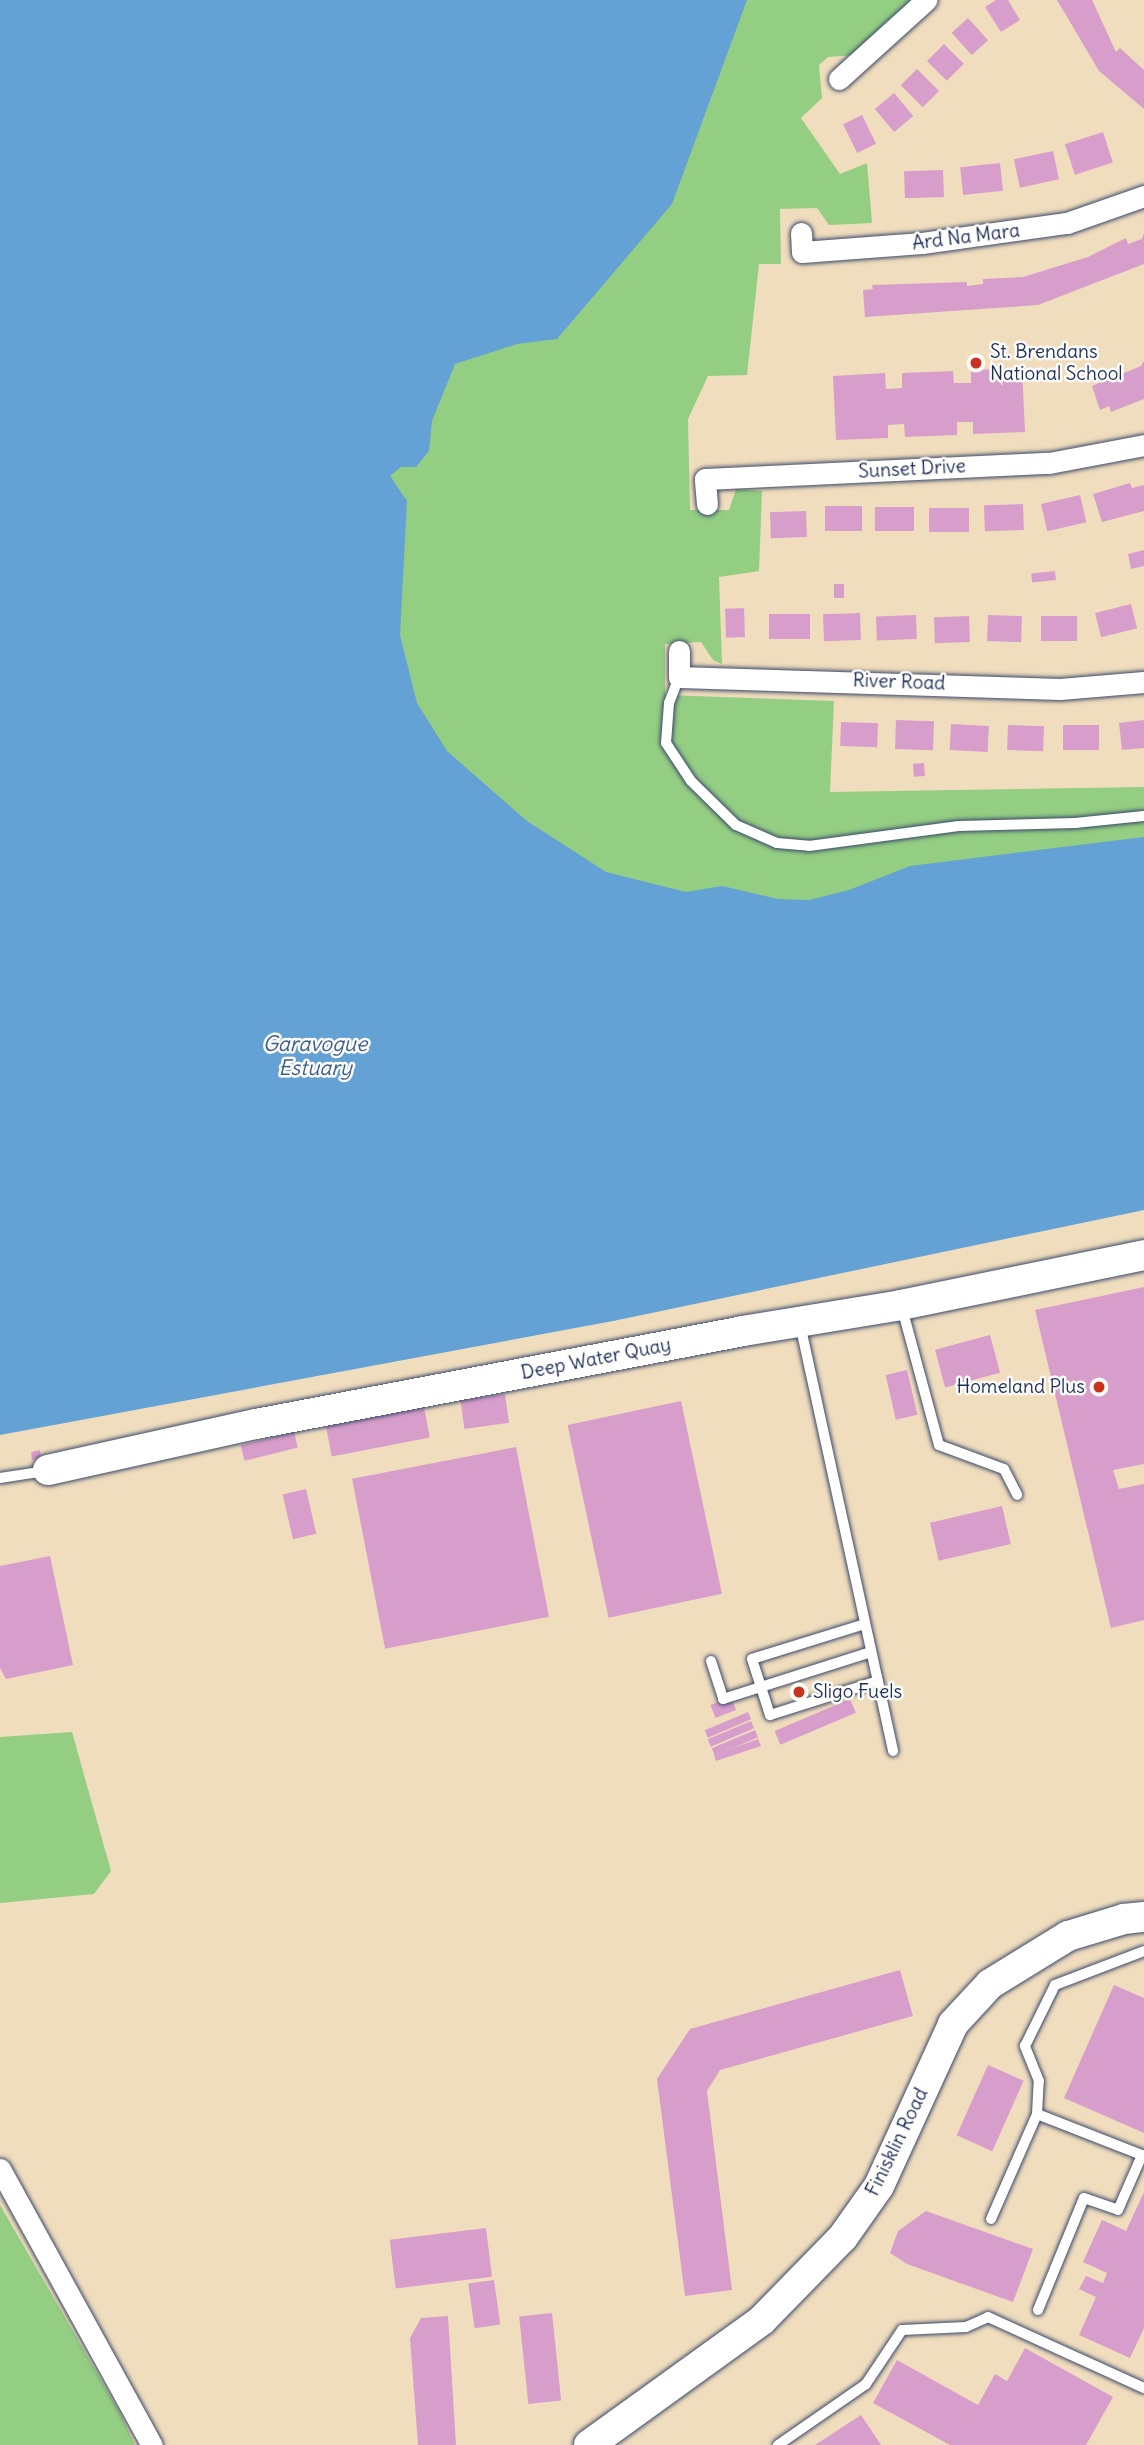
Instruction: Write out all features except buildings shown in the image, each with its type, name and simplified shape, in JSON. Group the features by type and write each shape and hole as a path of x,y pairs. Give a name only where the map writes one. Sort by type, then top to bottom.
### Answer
{"street":[{"path":"839,79 926,0"},
{"name":"Ard Na Mara","path":"801,233 802,252 922,243 1067,223 1144,196"},
{"name":"Sunset Drive","path":"707,504 705,479 1049,463 1144,445"},
{"path":"679,651 679,677"},
{"name":"River Road","path":"679,677 1059,689 1144,682"},
{"name":"Deep Water Quay","path":"48,1470 297,1416 901,1305 1144,1255"},
{"name":"Finisklin Road","path":"589,2445 762,2320 843,2237 879,2186 953,2024 990,1984 1068,1937 1124,1919 1144,1917"},
{"path":"0,2169 152,2445"}],"lane":[{"path":"679,677 669,703 666,743 691,781 736,825 777,843 809,846 959,826 1075,823 1144,816"},
{"path":"901,1305 939,1445 1004,1469 1017,1495"},
{"path":"800,1324 893,1751"},
{"path":"0,1478 48,1470"},
{"path":"866,1624 752,1658 770,1715 878,1681"},
{"path":"711,1661 723,1699 871,1652"},
{"path":"991,2220 1037,2114 1039,2081 1025,2046 1055,1984 1144,1951"},
{"path":"1037,2114 1143,2155 1118,2210 1084,2198 1038,2310"},
{"path":"778,2445 866,2385 902,2330 966,2327 988,2317 1144,2388"}],"green space":[{"path":"0,0 914,0 855,55 828,57 819,65 822,98 801,118 840,174 867,163 872,223 829,225 817,208 780,209 781,264 759,264 747,375 708,376 688,419 690,510 729,510 736,489 762,491 759,571 719,577 722,664 713,660 701,642 665,644 665,695 834,701 830,792 1144,787 1144,874 225,1094"},
{"path":"72,1732 111,1871 94,1894 0,1903 0,1737"},
{"path":"0,2205 119,2411 135,2445 0,2445"}],"water":[{"name":"Garavogue Estuary","path":"0,0 747,0 672,204 557,339 517,344 455,364 432,421 429,451 416,467 401,467 390,476 407,501 400,635 417,703 447,751 527,821 606,872 686,892 722,886 778,899 809,900 849,890 910,866 1144,837 1144,1210 613,1321 0,1435"}],"place":[{"name":"St. Brendans National School","path":"976,363"},
{"name":"Homeland Plus","path":"1099,1387"},
{"name":"Sligo Fuels","path":"799,1692"}]}
